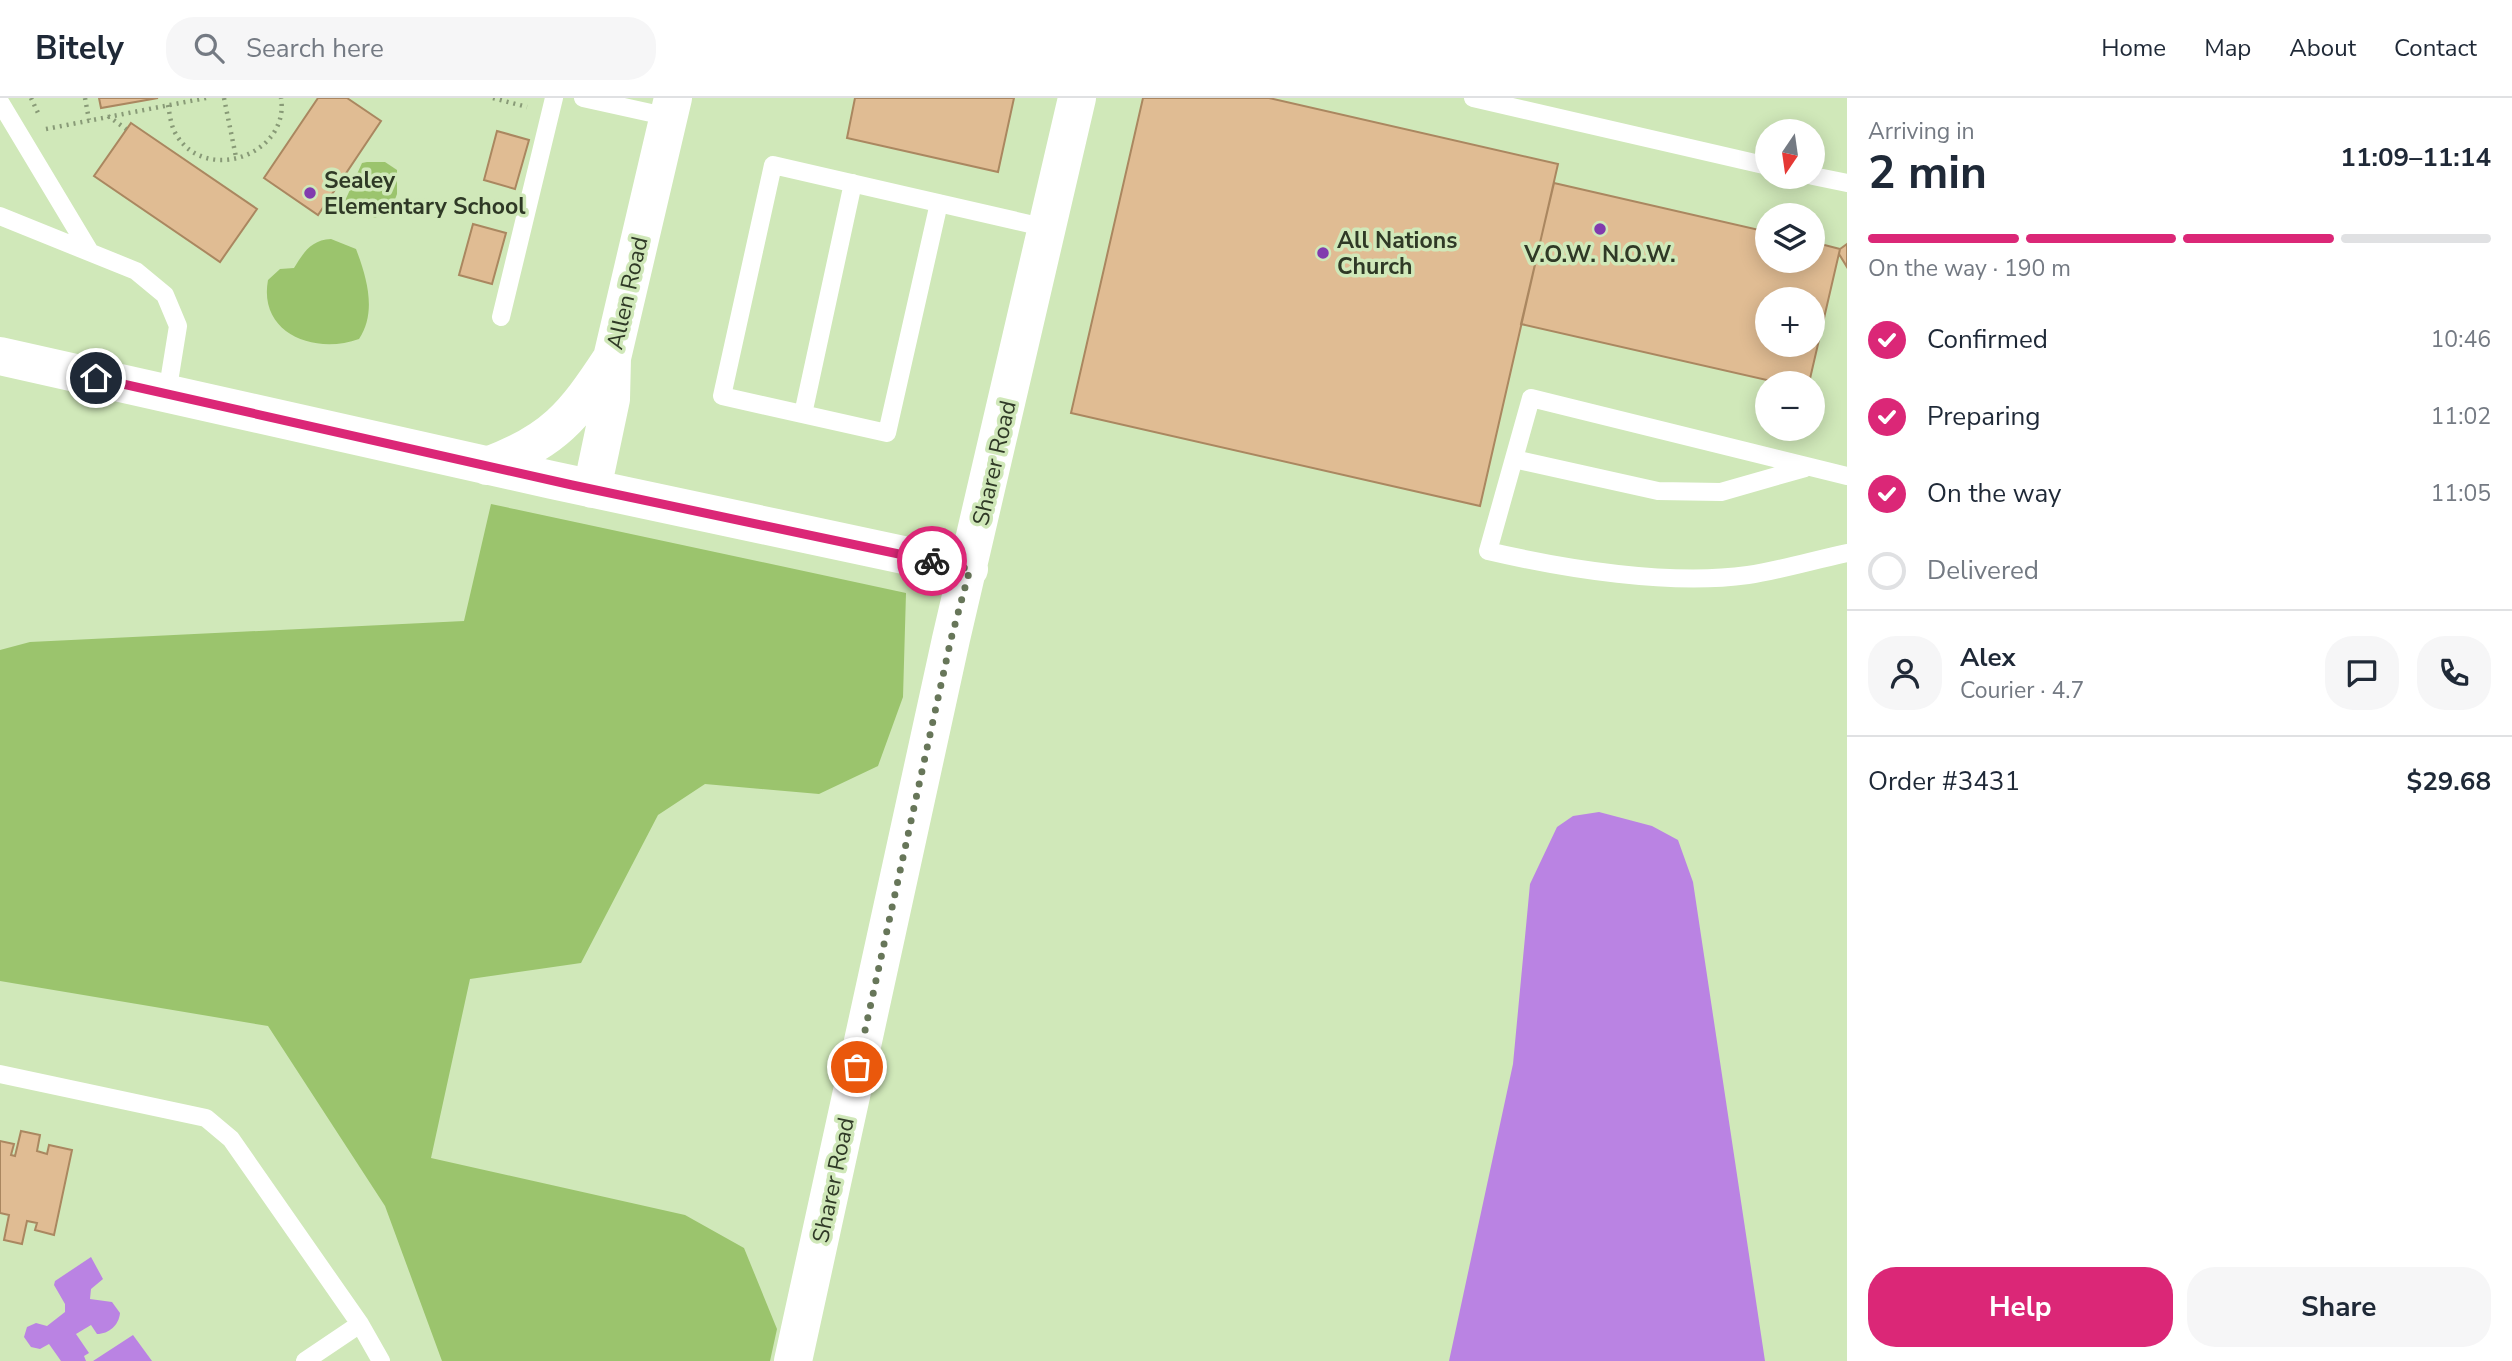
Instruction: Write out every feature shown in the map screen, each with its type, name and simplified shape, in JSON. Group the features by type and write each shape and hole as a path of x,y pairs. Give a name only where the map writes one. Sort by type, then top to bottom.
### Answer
{"street":[{"name":"Sharer Road","path":"793,1361 951,639 970,569 1077,98"},
{"name":"Allen Road","path":"592,489 611,399 612,358 671,108"},
{"path":"0,356 486,466 970,569"},
{"path":"486,466 519,454 549,437 572,415 612,358"}],"lane":[{"path":"501,317 554,98"},
{"path":"583,98 671,108"},
{"path":"1473,98 1755,163"},
{"path":"0,102 90,253"},
{"path":"939,203 887,433 722,396 773,165 853,183 1047,228"},
{"path":"1825,178 1847,183"},
{"path":"803,415 853,183"},
{"path":"0,216 136,271 164,295 178,326 167,394"},
{"path":"1847,477 1531,398 1488,551 1525,560 1656,577 1746,575 1847,553"},
{"path":"1514,458 1658,491 1721,492 1808,467"},
{"path":"0,1074 206,1118 231,1139 360,1324 381,1361"},
{"path":"304,1361 360,1324"}],"path":[{"path":"31,98 46,130 206,98"},
{"path":"85,98 89,120"},
{"path":"224,98 236,157"},
{"path":"168,105 172,125 184,145 208,159 236,157 263,148 273,138 282,116 281,98"},
{"path":"108,116 126,129"}],"green space":[{"path":"385,162 397,170 397,194 391,210 375,218 344,203 362,163"},
{"path":"331,239 356,249 367,283 368,318 359,339 325,344 308,342 281,327 272,314 267,299 268,280 280,269 294,268 313,244"},
{"path":"491,504 906,593 903,697 878,766 819,794 705,784 658,815 581,963 470,979 431,1158 685,1215 744,1248 777,1329 770,1361 442,1361 385,1206 268,1026 0,981 0,650 30,642 464,621"}],"shaded area":[{"path":"1599,812 1652,826 1678,840 1693,882 1765,1361 1449,1361 1513,1064 1530,884 1557,827 1573,816"},
{"path":"91,1257 103,1279 91,1289 90,1299 112,1302 120,1313 119,1317 109,1331 97,1334 91,1325 76,1334 89,1353 84,1356 86,1361 61,1361 49,1344 40,1349 31,1347 24,1337 27,1327 36,1323 47,1326 65,1312 65,1304 54,1285 55,1281"},
{"path":"133,1335 152,1361 93,1361"}],"building":[{"path":"99,98 158,98 101,108"},
{"path":"318,98 347,98 381,121 318,215 264,178"},
{"path":"855,98 1014,98 998,172 847,138"},
{"name":"All Nations Church","path":"1143,98 1269,98 1558,164 1480,506 1071,413"},
{"path":"131,123 257,209 220,262 94,176"},
{"path":"497,131 529,140 515,189 484,180"},
{"path":"1554,183 1755,229 1755,273 1825,273 1825,245 1840,249 1825,314 1825,287 1755,287 1755,357 1815,357 1812,371 1755,371 1755,377 1521,324"},
{"path":"473,224 506,233 492,284 459,275"},
{"path":"1847,244 1847,267 1839,254 1840,249"},
{"path":"21,1131 40,1135 37,1151 47,1154 49,1145 72,1150 54,1235 35,1230 37,1223 27,1221 22,1244 4,1240 9,1215 0,1213 0,1141 14,1144 11,1155 15,1156"}],"way so far":[{"path":"857,1067 951,639 970,569 932,561"}],"place":[{"name":"Sealey Elementary School","path":"310,193"},
{"name":"V.O.W. N.O.W.","path":"1600,229"},
{"name":"All Nations Church","path":"1323,253"}],"route":[{"path":"96,378 572,485 932,561"}]}
